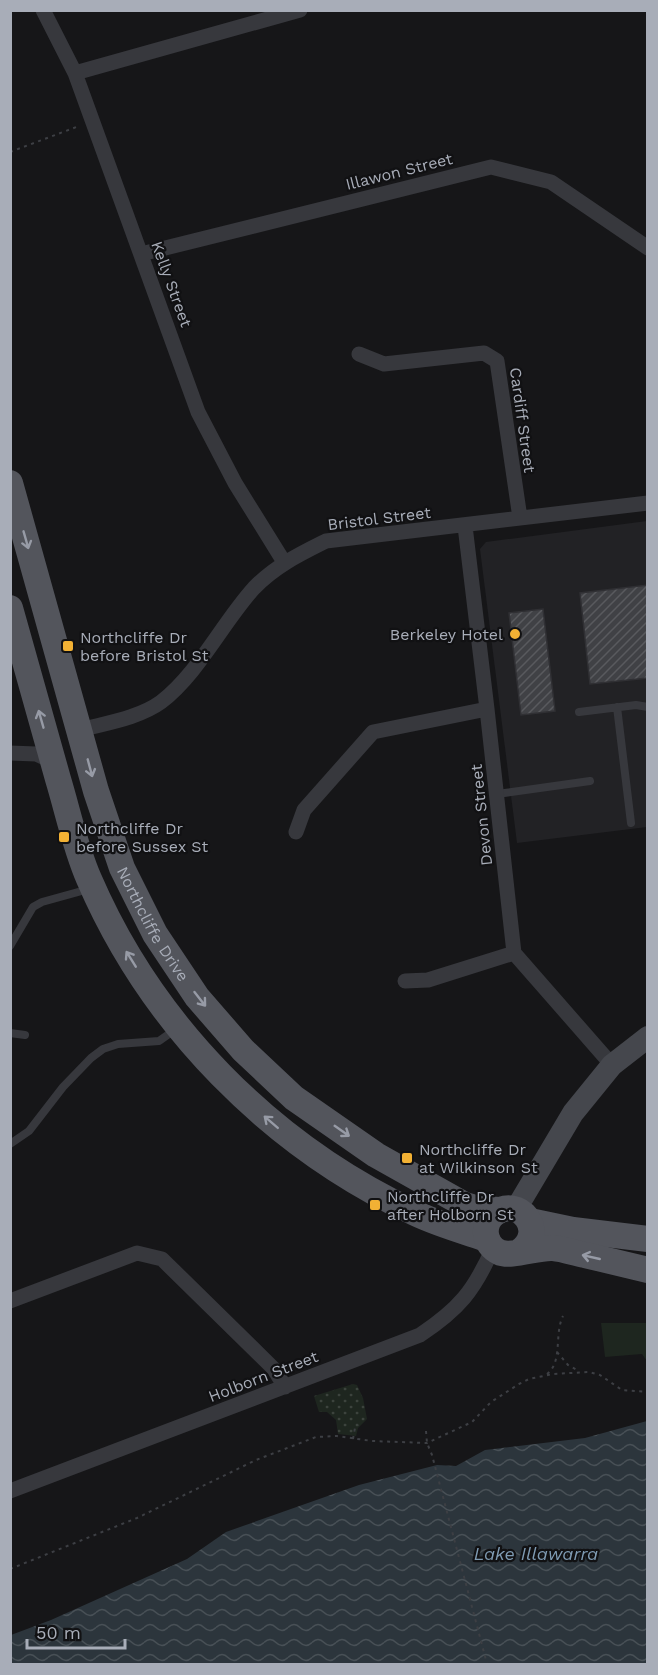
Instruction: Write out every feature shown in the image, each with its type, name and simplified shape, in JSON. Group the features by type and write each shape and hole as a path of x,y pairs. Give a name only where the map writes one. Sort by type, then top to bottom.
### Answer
{"main road":[{"name":"Northcliffe Drive","path":"10,483 96,791 122,868 155,934 197,997 243,1050 294,1098 376,1155 465,1205 515,1213 573,1230 648,1239"},
{"path":"10,608 70,820 93,887 130,958 179,1027 220,1076 275,1126 312,1154 350,1179 415,1213 490,1244 508,1255 537,1248 556,1248 648,1270"},
{"path":"490,1244 486,1231 493,1215 515,1213 532,1228 530,1242 519,1252"}],"street":[{"name":"Kelly Street","path":"43,10 75,73 198,412 235,483 284,562"},
{"path":"75,73 300,10"},
{"name":"Illawon Street","path":"141,254 491,167 551,183 648,248"},
{"name":"Cardiff Street","path":"359,354 384,364 484,353 496,361 520,518"},
{"name":"Bristol Street","path":"80,730 130,717 160,703 181,683 254,588 284,562 326,542 648,503"},
{"name":"Devon Street","path":"465,526 488,709 514,953"},
{"path":"296,832 304,810 373,732 488,709"},
{"path":"12,753 36,754 54,762"},
{"path":"405,981 428,980 514,953 612,1065"},
{"path":"515,1213 573,1113 612,1065 648,1037"},
{"name":"Holborn Street","path":"10,1491 420,1335 461,1304 480,1277 490,1244"},
{"path":"10,1301 137,1253 162,1259 274,1369 285,1387"}],"lane":[{"path":"579,712 636,705 648,708"},
{"path":"617,707 631,823"},
{"path":"497,794 591,781"},
{"path":"10,946 33,907 42,902 93,887"},
{"path":"10,1144 29,1131 63,1087 103,1049 118,1044 159,1041 179,1027"},
{"path":"10,1033 25,1035"}],"path":[{"path":"10,152 93,121"},
{"path":"544,1376 553,1370 559,1324 563,1316"},
{"path":"557,1352 568,1365 579,1371 600,1375 622,1390 648,1392"},
{"path":"10,1569 137,1518 294,1444 327,1436 398,1443 427,1443 472,1422 491,1402 519,1384 544,1376 579,1371"},
{"path":"353,1438 358,1425"},
{"path":"426,1431 427,1443 487,1665"}],"shaded area":[{"path":"647,521 647,827 517,843 480,549 486,542"},
{"path":"601,1323 647,1323 647,1361 642,1354 605,1357"},
{"path":"353,1384 357,1385 363,1398 367,1419 358,1428 356,1436 338,1434 336,1420 327,1412 319,1412 314,1396"}],"water":[{"name":"Lake Illawarra","path":"647,1421 647,1664 11,1664 11,1635 51,1620 187,1559 226,1532 359,1485 437,1465 456,1466 485,1450 585,1438"}],"building":[{"path":"648,585 648,678 590,684 580,593"},
{"path":"543,609 555,711 521,715 509,613"}],"place":[{"name":"Berkeley Hotel","path":"515,634"},
{"name":"Northcliffe Dr before Bristol St","path":"68,646"},
{"name":"Northcliffe Dr before Sussex St","path":"64,837"},
{"name":"Northcliffe Dr at Wilkinson St","path":"407,1158"},
{"name":"Northcliffe Dr after Holborn St","path":"375,1205"}]}
